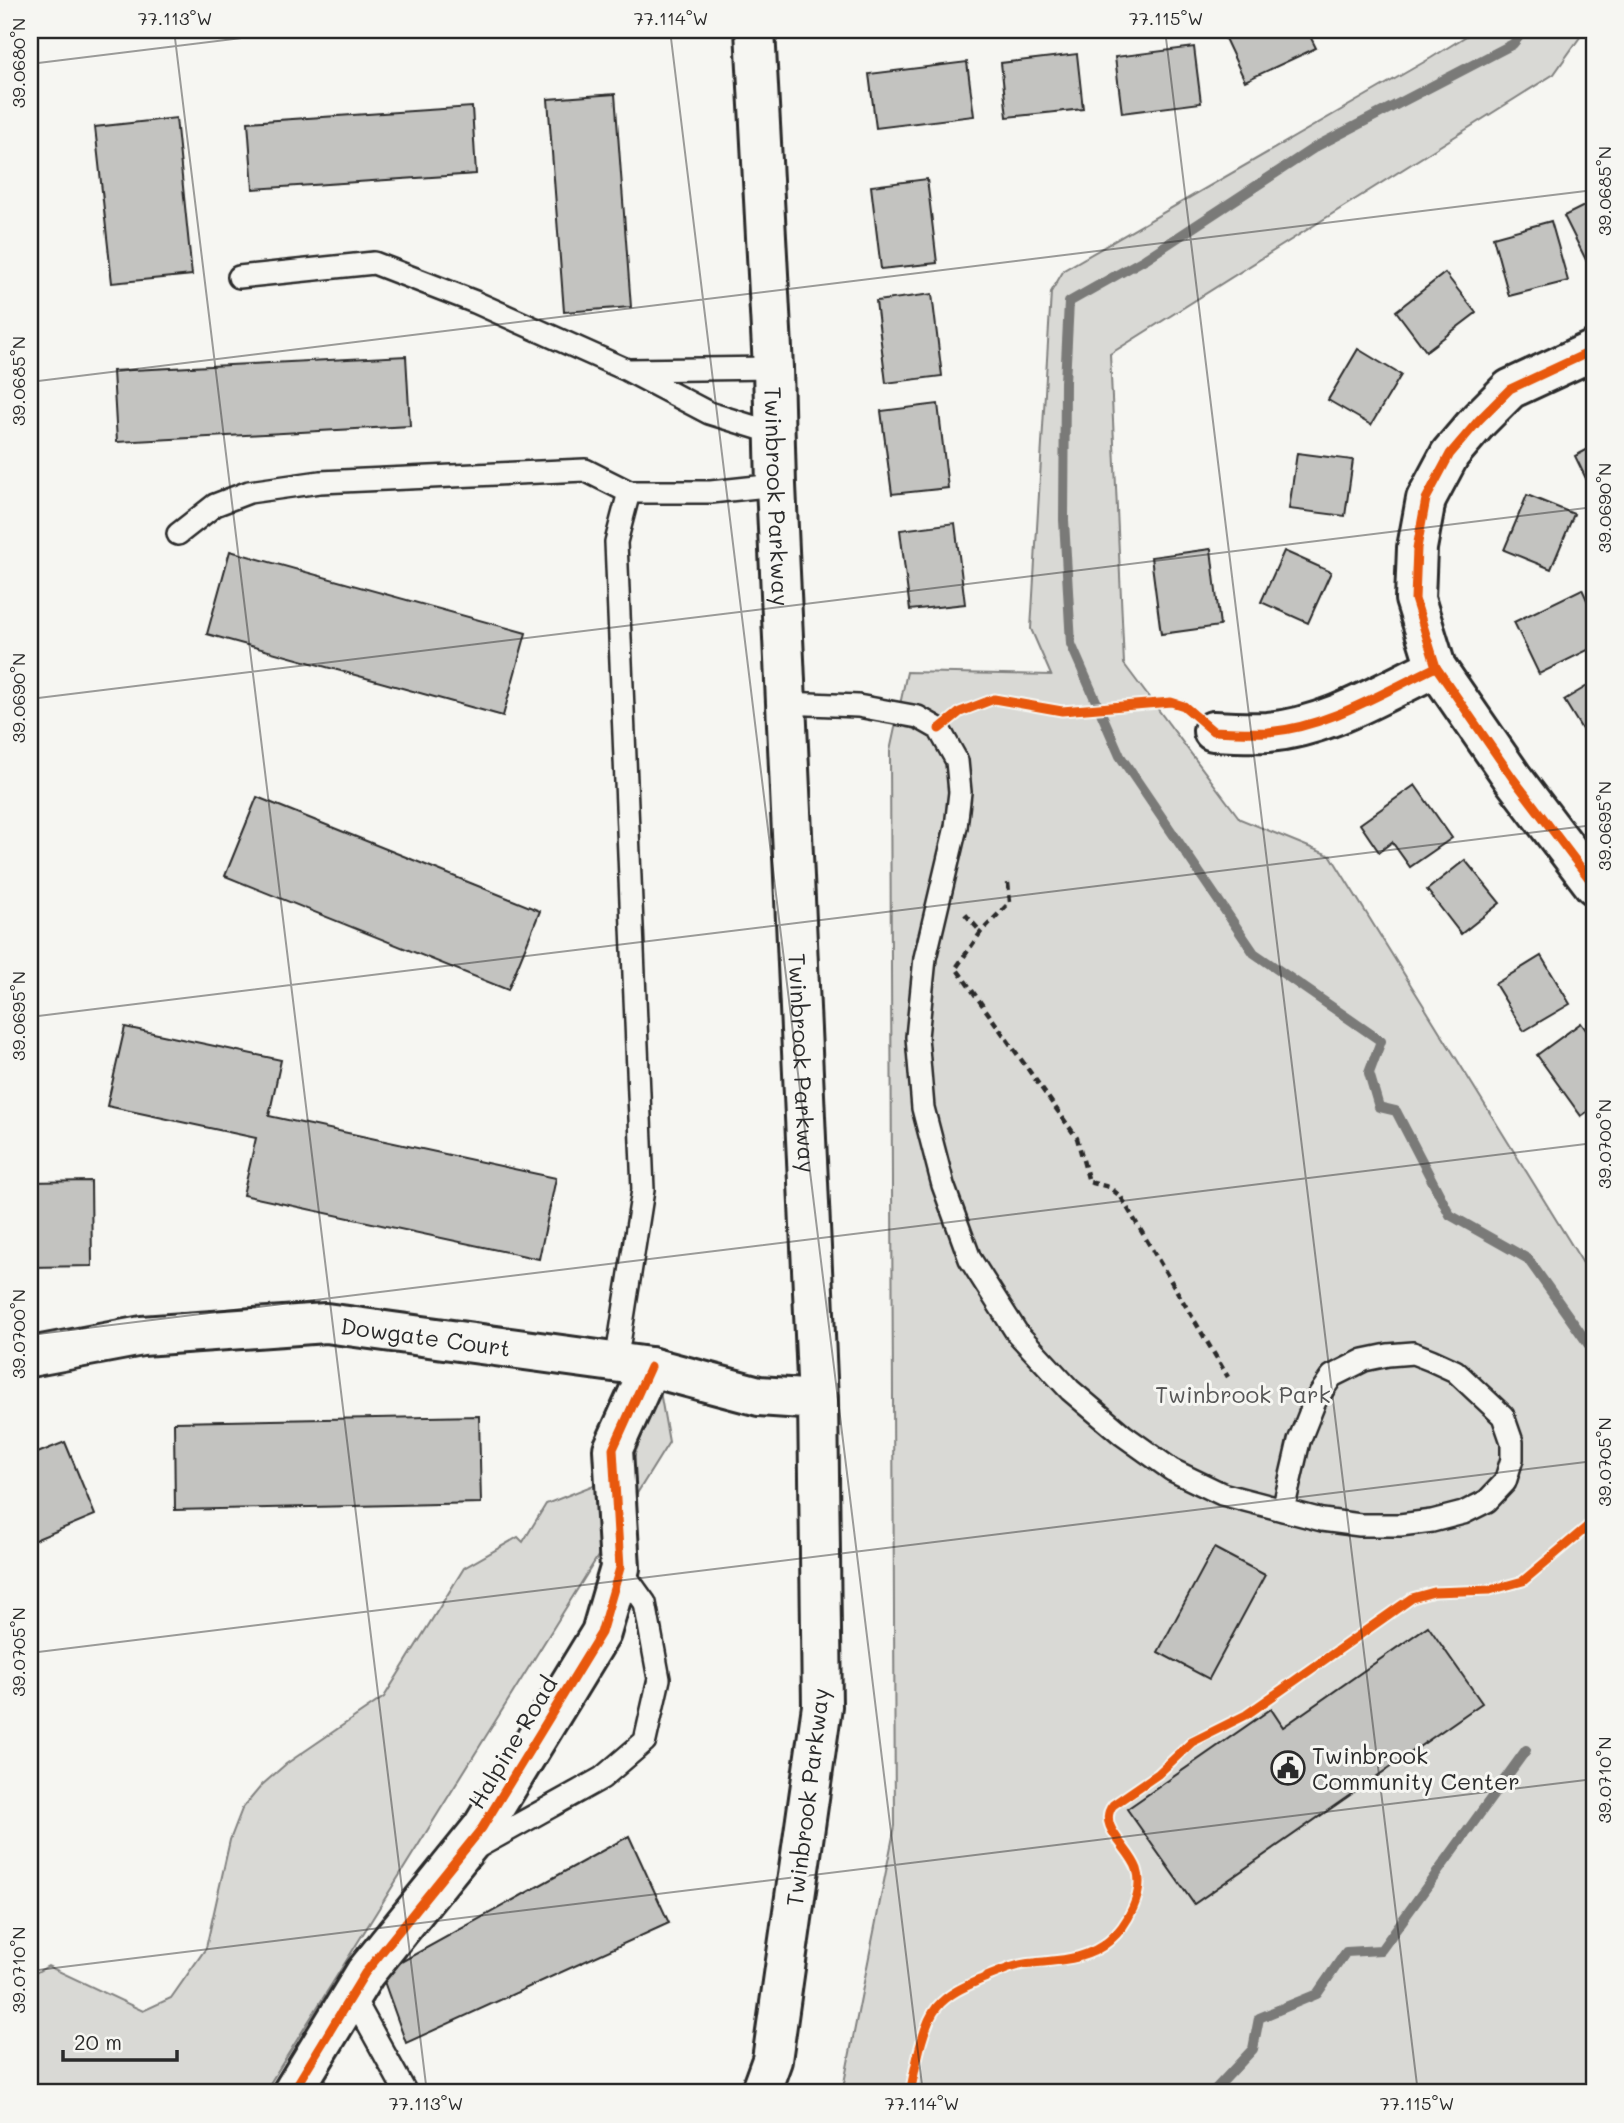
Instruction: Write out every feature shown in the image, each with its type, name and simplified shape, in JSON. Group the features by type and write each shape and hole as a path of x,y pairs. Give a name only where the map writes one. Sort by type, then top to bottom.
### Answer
{"street":[{"name":"Twinbrook Parkway","path":"755,30 773,368 785,703 818,1400 822,1706 772,2060 760,2093"},
{"path":"1594,351 1510,389 1450,454 1426,499 1417,548 1415,599 1436,667 1513,777 1594,885"},
{"path":"1213,732 1269,732 1310,723 1353,708 1436,667"},
{"name":"Dowgate Court","path":"30,1357 142,1336 326,1324 633,1365 759,1396 818,1400"},
{"name":"Halpine Road","path":"292,2093 365,1973 482,1828 601,1633 620,1568 613,1449 633,1365"}],"lane":[{"path":"239,277 374,263 475,302 627,370 709,413 774,433"},
{"path":"627,370 773,368"},
{"path":"178,534 215,505 249,492 320,482 585,470 629,492 711,492 776,485"},
{"path":"629,492 616,542 643,1190 633,1365"},
{"path":"785,703 858,706 918,718 939,729 957,761 960,792 956,827 925,958 917,1037 923,1108 943,1185 970,1259 1017,1333 1070,1390 1123,1435 1172,1470 1222,1494 1283,1510 1322,1520 1360,1525 1432,1521 1463,1513 1486,1501 1505,1482 1512,1460 1512,1442 1503,1416 1455,1371 1432,1360 1413,1353 1388,1354 1364,1360 1332,1376 1315,1401 1299,1440 1283,1510"},
{"path":"456,1859 602,1778 645,1741 659,1679 645,1603 620,1568"},
{"path":"352,1995 406,2093"}],"path":[{"path":"1008,883 1010,902 981,932 956,968 1077,1138 1089,1182 1110,1187 1121,1197 1228,1377"},
{"path":"962,910 981,932"}],"green space":[{"name":"Twinbrook Park","path":"1476,30 1585,30 1554,74 1110,354 1124,664 1240,819 1331,856 1594,1281 1594,2063 1590,2093 842,2093 895,1826 890,751 907,672 1051,675 1031,629 1051,292 1064,270"},
{"path":"659,1386 669,1442 264,2093 30,2093 30,1976 48,1966 143,2011 171,1998 206,1948 230,1840 242,1809 262,1785 286,1764 384,1697 464,1568 518,1537 523,1542 546,1504 629,1471"}],"building":[{"path":"1307,30 1316,48 1245,81 1222,32"},
{"path":"1194,47 1201,103 1122,113 1115,57"},
{"path":"1077,54 1083,109 1007,117 1001,63"},
{"path":"967,62 974,116 876,128 869,74"},
{"path":"615,94 631,307 564,312 548,99"},
{"path":"472,107 476,174 253,189 248,122"},
{"path":"176,118 192,275 112,283 95,127"},
{"path":"927,179 937,263 881,269 871,186"},
{"path":"1594,201 1594,261 1588,264 1564,216"},
{"path":"1551,221 1568,281 1509,296 1493,237"},
{"path":"1445,273 1476,313 1426,351 1396,311"},
{"path":"932,294 942,376 886,383 876,301"},
{"path":"1358,349 1401,375 1371,425 1328,400"},
{"path":"406,356 410,426 117,442 113,371"},
{"path":"938,404 948,488 892,494 881,411"},
{"path":"1594,446 1594,495 1575,456"},
{"path":"1297,453 1353,460 1345,516 1289,509"},
{"path":"1527,495 1574,514 1551,569 1504,550"},
{"path":"955,523 965,604 910,610 900,530"},
{"path":"1211,549 1220,626 1161,634 1151,557"},
{"path":"230,551 526,633 503,716 207,634"},
{"path":"1284,551 1331,572 1308,623 1261,602"},
{"path":"1582,589 1594,615 1594,647 1539,674 1514,622"},
{"path":"1594,682 1594,749 1564,700"},
{"path":"1415,785 1452,838 1410,867 1392,842 1379,852 1360,824"},
{"path":"257,797 540,911 508,990 225,876"},
{"path":"1465,860 1500,903 1461,934 1427,890"},
{"path":"1541,956 1570,1004 1524,1031 1495,984"},
{"path":"1581,1023 1594,1041 1594,1107 1581,1116 1537,1055"},
{"path":"125,1027 281,1060 269,1116 556,1178 539,1259 243,1195 256,1138 107,1106"},
{"path":"91,1181 92,1266 30,1267 30,1182"},
{"path":"479,1416 481,1503 175,1510 174,1422"},
{"path":"65,1442 95,1515 30,1542 30,1456"},
{"path":"1214,1548 1265,1575 1209,1679 1158,1652"},
{"name":"Twinbrook Community Center","path":"1428,1626 1482,1703 1194,1904 1127,1809 1271,1709 1283,1727"},
{"path":"629,1836 669,1923 406,2043 381,1973"}],"waterway":[{"path":"1524,30 1513,44 1317,146 1145,259 1069,302 1065,382 1064,520 1071,644 1120,756 1254,953 1381,1041 1369,1073 1379,1107 1396,1111 1450,1215 1528,1259 1594,1352"},
{"path":"1165,2093 1212,2093 1253,2049 1259,2018 1317,1994 1346,1952 1381,1950 1526,1750"}],"cycle path":[{"path":"1594,350 1510,389 1450,454 1426,499 1417,548 1415,599 1436,667 1512,777 1594,885"},
{"path":"939,729 960,712 994,699 1062,711 1171,702 1184,706 1213,731 1268,732 1290,729 1334,716 1436,667"},
{"path":"292,2093 365,1973 482,1828 601,1633 620,1568 613,1449 650,1367"},
{"path":"910,2093 927,2025 937,2007 947,1998 970,1984 1013,1967 1073,1958 1092,1952 1109,1941 1122,1927 1133,1908 1139,1878 1133,1861 1111,1829 1109,1813 1113,1805 1158,1774 1192,1742 1246,1715 1412,1598 1434,1592 1490,1590 1523,1581 1594,1521"}],"place":[{"name":"Twinbrook Community Center","path":"1288,1768"}]}
